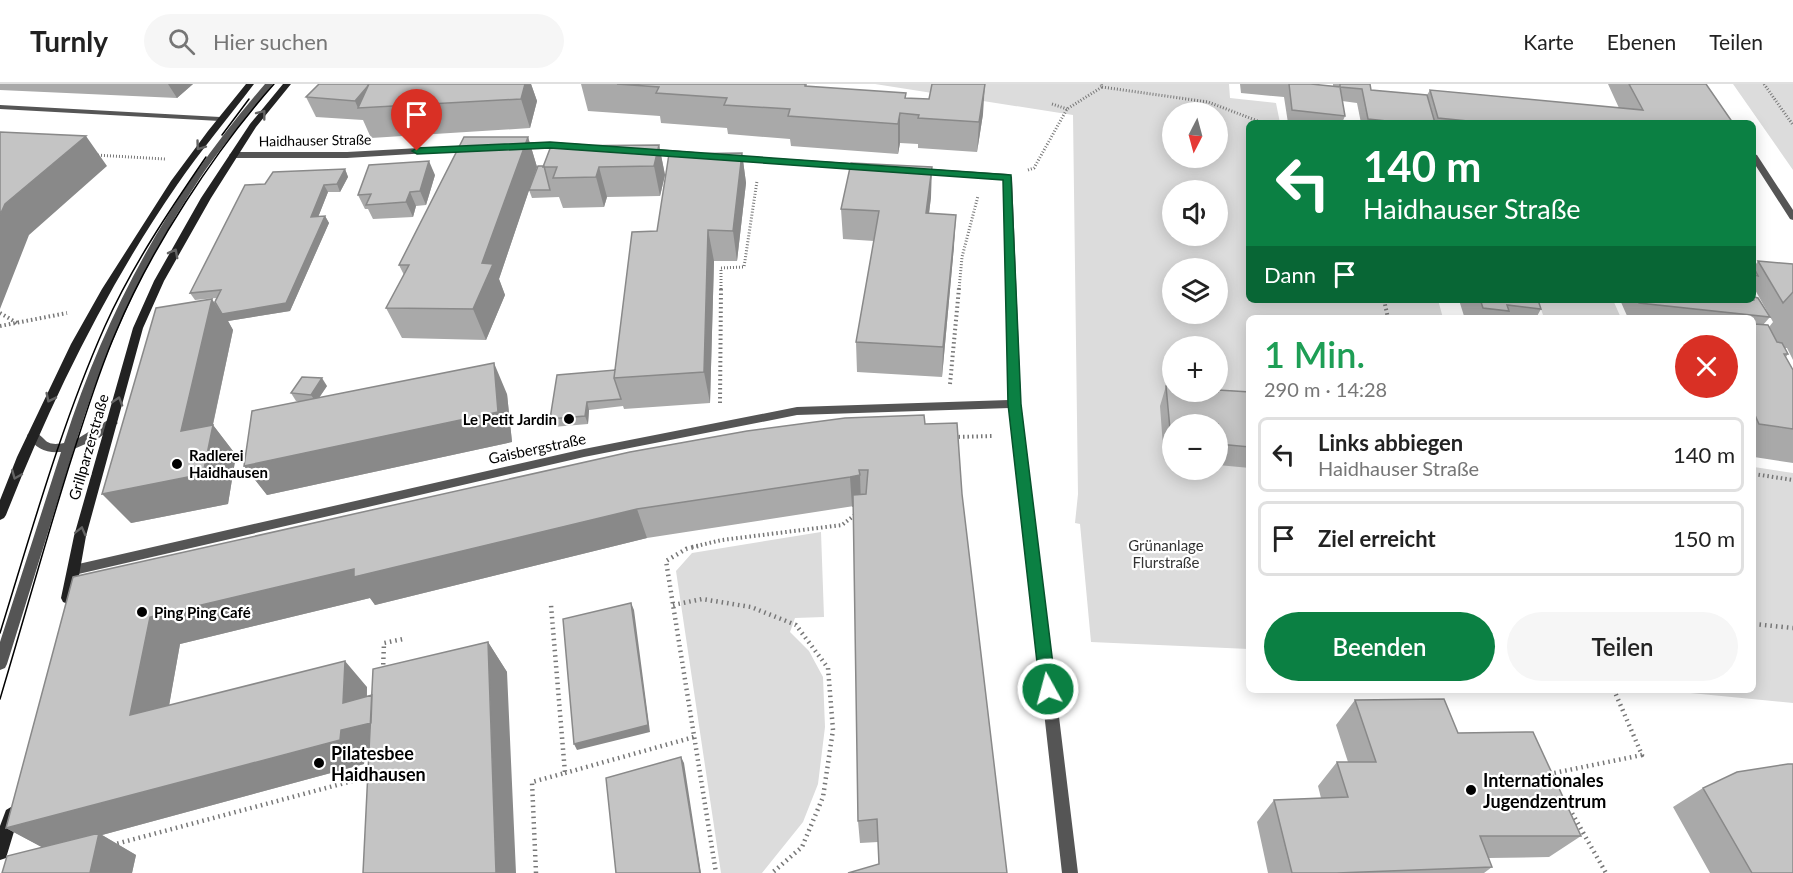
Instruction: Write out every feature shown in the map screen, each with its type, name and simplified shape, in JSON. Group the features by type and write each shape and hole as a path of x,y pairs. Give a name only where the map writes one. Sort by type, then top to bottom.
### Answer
{"main road":[{"path":"0,515 33,435 95,308 161,204 220,119 250,84"},
{"name":"Grillparzerstraße","path":"64,616 80,536 138,328 185,234 233,154 287,84"},
{"path":"0,852 16,797"}],"street":[{"path":"0,664 100,354 119,312 152,249 224,139 268,84"},
{"path":"0,107 220,119"},
{"path":"499,147 550,145 597,148"},
{"name":"Haidhauser Straße","path":"233,154 347,154 488,147"},
{"path":"632,151 702,156"},
{"path":"714,156 878,168"},
{"path":"1756,160 1793,217"},
{"path":"901,170 1008,177 1015,404 1070,873"},
{"name":"Gaisbergstraße","path":"74,570 584,453 815,409 1015,404"},
{"path":"33,435 41,445 69,446 88,440 112,423"}],"path":[{"path":"1764,84 1793,125"},
{"path":"1008,177 1034,168 1067,109 1102,86 1208,102 1255,120"},
{"path":"1052,104 1067,109"},
{"path":"95,155 166,159"},
{"path":"720,426 722,268 744,267 760,160"},
{"path":"948,406 962,257 983,176"},
{"path":"0,313 16,323"},
{"path":"0,326 62,314"},
{"path":"944,437 1018,436"},
{"path":"1756,474 1791,480 1793,487"},
{"path":"716,873 666,561 686,549 722,540 842,525 865,507"},
{"path":"673,605 702,599 751,607 787,621 796,625 828,668 833,730 823,797 802,847 772,873"},
{"path":"551,605 565,773"},
{"path":"1756,624 1793,628"},
{"path":"382,678 384,643 403,639"},
{"path":"1554,783 1549,773 1642,755 1615,693"},
{"path":"536,873 532,782 694,737"},
{"path":"108,846 377,774 377,785"},
{"path":"1560,793 1606,873"}],"green space":[{"name":"Grünanlage Flurstraße","path":"875,84 1229,84 1230,98 1276,103 1279,120 1246,120 1246,303 1439,303 1442,315 1246,315 1246,649 1091,642 1080,524 1075,523 1078,494 1073,115"},
{"path":"1733,84 1793,84 1793,170"},
{"path":"1539,303 1614,303 1620,315 1543,315"},
{"path":"1756,467 1793,473 1793,703 1691,693 1756,693"},
{"path":"821,532 824,617 795,618 790,632 809,651 823,677 825,727 818,784 803,822 762,873 721,873 676,571 692,553"}],"building":[{"path":"319,84 369,84 355,101 306,97"},
{"path":"369,84 525,84 521,99 358,108"},
{"path":"617,84 805,84 805,86 906,93 905,98 929,99 932,84 985,84 979,122 918,118 919,115 900,113 898,124 788,116 790,109 724,105 727,98 656,93 659,87"},
{"path":"1289,84 1340,87 1345,116 1292,110"},
{"path":"1340,84 1370,84 1371,90 1427,95 1434,120 1368,119 1362,89 1340,87"},
{"path":"1629,84 1706,84 1731,120 1458,120 1438,118 1430,90 1643,110"},
{"path":"0,132 86,136 5,204 0,215"},
{"path":"464,137 528,137 482,263 493,264 473,309 386,308 409,265 399,265"},
{"path":"659,145 654,166 599,167 596,177 553,178 557,167 543,167 551,146"},
{"path":"742,153 733,231 708,230 704,372 614,378 632,232 657,231 669,154"},
{"path":"429,161 420,191 410,192 406,202 366,205 371,194 358,195 369,165"},
{"path":"851,163 932,167 926,213 956,215 943,347 856,342 879,211 841,209"},
{"path":"538,166 544,166 550,190 529,190"},
{"path":"345,169 337,184 324,185 311,217 325,216 286,303 222,314 215,302 221,290 190,293 245,185 265,184 273,172"},
{"path":"1758,261 1793,264 1793,292 1783,303"},
{"path":"1756,298 1770,317 1639,303 1756,303"},
{"path":"212,299 181,431 213,425 203,474 102,494 156,308"},
{"path":"1481,303 1539,303 1541,309 1507,305 1509,311 1483,308"},
{"path":"1756,324 1768,325 1777,342 1782,343 1788,354 1784,354 1793,370 1793,429 1759,424 1756,417"},
{"path":"494,363 498,412 244,466 252,411"},
{"path":"615,370 614,378 621,399 587,402 585,416 550,419 557,375"},
{"path":"302,377 322,378 311,395 291,393"},
{"path":"1228,391 1246,392 1246,447 1228,445 1228,414 1169,414 1167,402 1228,402"},
{"path":"924,415 925,424 957,423 962,494 1007,873 848,873 879,864 877,819 858,821 853,495 866,494 868,470 859,470 860,475 850,477 637,509 354,577 354,569 150,617 130,715 345,661 343,703 372,695 371,723 341,730 340,740 6,828 73,577 630,452 747,431 845,418"},
{"path":"631,603 648,725 574,744 563,619"},
{"path":"488,642 496,873 363,873 373,669"},
{"path":"1444,699 1458,733 1533,732 1581,836 1480,836 1492,867 1292,873 1274,800 1348,797 1337,762 1376,762 1355,700"},
{"path":"681,757 700,873 616,873 606,778"},
{"path":"1793,764 1793,873 1752,873 1703,788 1737,772"},
{"path":"99,833 90,873 2,873 7,856"}],"tram line":[{"path":"0,699 71,460 98,379 130,300 147,267 207,170 274,84"},
{"path":"222,135 249,99"},
{"path":"0,633 61,439 105,326 139,260 206,157"}],"place":[{"name":"Le Petit Jardin","path":"569,419"},
{"name":"Radlerei Haidhausen","path":"177,464"},
{"name":"Ping Ping Café","path":"142,612"},
{"name":"Pilatesbee Haidhausen","path":"319,763"},
{"name":"Internationales Jugendzentrum","path":"1471,790"}],"route":[{"path":"417,151 550,145 1008,177 1015,404 1048,689"}]}
